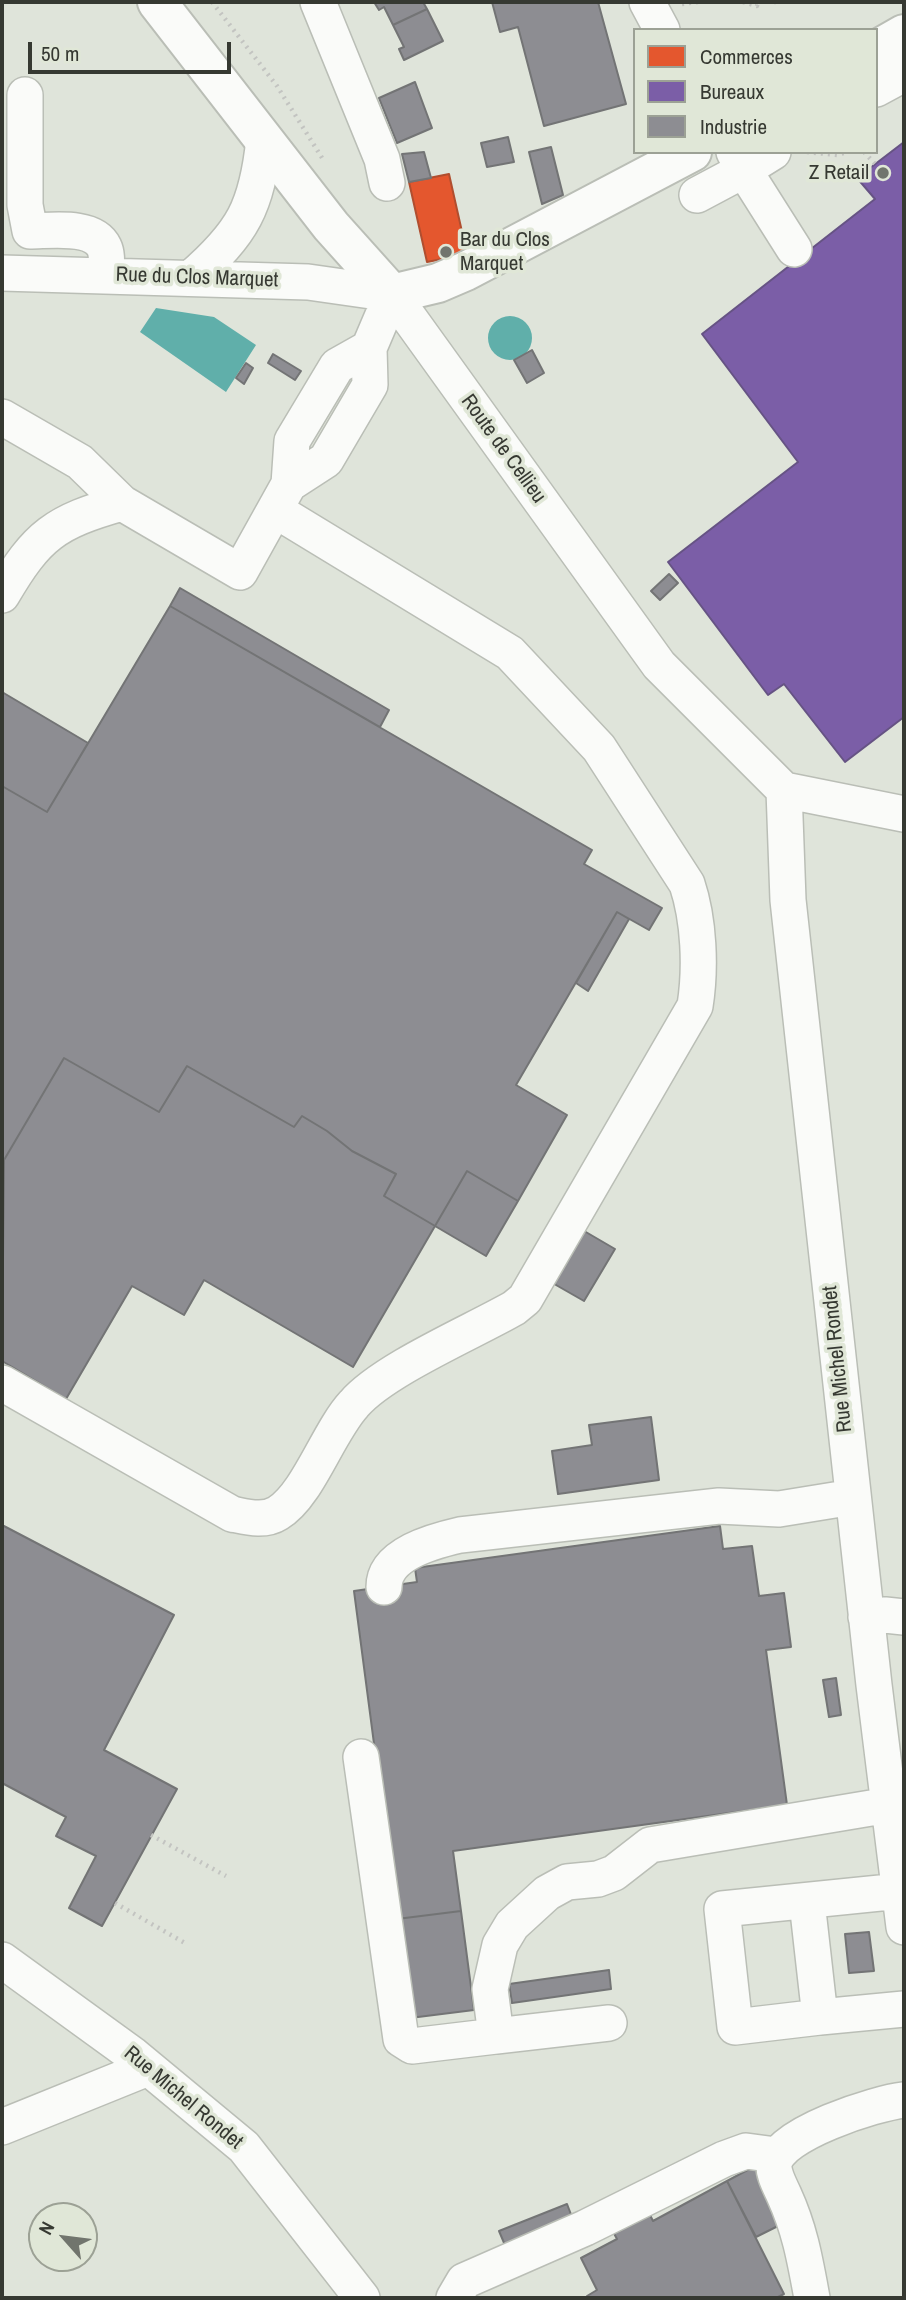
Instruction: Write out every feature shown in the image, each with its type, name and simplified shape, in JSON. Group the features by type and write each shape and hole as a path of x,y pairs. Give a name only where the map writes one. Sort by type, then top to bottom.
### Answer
{"main road":[{"name":"Route de Cellieu","path":"157,2 331,226 392,294"},
{"path":"878,49 904,34"},
{"path":"392,294 426,286 466,271 688,154"}],"street":[{"path":"318,2 382,159 387,183"},
{"path":"647,2 661,28"},
{"path":"878,88 904,74"},
{"path":"25,95 25,205 16,230 78,231 97,239 104,245 106,275"},
{"path":"191,278 217,256 246,219 259,184 264,139"},
{"path":"698,195 751,158 794,250"},
{"name":"Rue du Clos Marquet","path":"2,273 308,282 392,294"},
{"path":"2,417 80,462 122,503 240,572 282,497 292,441 337,366 369,348 392,294"},
{"name":"Route de Cellieu","path":"392,294 659,665 784,790"},
{"path":"2,1383 232,1514 257,1519 277,1514 293,1500 341,1419 356,1401 377,1383 514,1308 525,1299 695,1006 698,987 694,905 687,884 599,748 510,653 282,497"},
{"path":"2,595 22,560 38,541 61,524 122,503"},
{"path":"784,790 904,814"},
{"name":"Rue Michel Rondet","path":"784,790 788,900 866,1617 893,1750 889,1805 904,1927"},
{"path":"384,1587 384,1578 394,1565 414,1550 434,1541 460,1535 719,1506 779,1509 853,1497"},
{"path":"866,1617 904,1617"},
{"path":"361,1757 401,2039 412,2046 609,2023"},
{"path":"496,2036 490,1989 500,1945 512,1925 547,1893 567,1882 598,1879 614,1872 650,1845 889,1805"},
{"path":"900,1891 722,1909 735,2028 904,2009"},
{"path":"807,1902 820,2017"},
{"name":"Rue Michel Rondet","path":"2,1961 148,2068 203,2093 362,2298"},
{"path":"2,2127 148,2068"},
{"path":"812,2298 799,2228 774,2168 776,2155 804,2133 882,2104 904,2100"},
{"path":"454,2298 464,2281 573,2234 724,2159 746,2151 776,2155"}],"path":[{"path":"212,2 277,86 326,164"},
{"path":"743,2 757,6 758,2"},
{"path":"866,154 875,164"},
{"path":"151,1835 226,1876"},
{"path":"115,1903 185,1943"}],"water":[{"path":"156,308 214,317 256,345 226,392 140,332"},
{"path":"510,316 526,322 532,338 526,354 510,360 494,354 488,338 494,322"}],"building: Commerces":[{"path":"449,174 467,254 427,262 409,182"}],"building: Bureaux":[{"path":"904,142 904,717 845,762 784,684 768,695 668,562 798,462 702,334 875,199 857,178"}],"building: Industrie":[{"path":"374,2 423,2 427,9 393,25 384,7 379,10"},
{"path":"492,2 598,2 626,104 544,126 518,27 500,32"},
{"path":"427,9 443,41 404,60 399,49 404,47 393,25"},
{"path":"415,82 432,128 397,143 379,98"},
{"path":"508,137 514,162 487,167 481,143"},
{"path":"551,147 563,195 542,204 529,152"},
{"path":"424,152 431,178 409,182 402,154"},
{"path":"532,350 544,373 527,383 514,360"},
{"path":"273,354 301,371 295,380 268,363"},
{"path":"246,363 253,368 244,384 236,378"},
{"path":"669,574 678,583 660,600 651,591"},
{"path":"180,588 389,710 380,727 170,606"},
{"path":"170,606 592,850 584,864 662,908 649,930 617,912 516,1085 567,1115 518,1201 467,1171 435,1226 384,1196 396,1174 352,1151 302,1116 294,1127 187,1066 159,1112 64,1058 4,1160 2,1171 2,786 47,812"},
{"path":"2,692 88,743 47,812 2,786"},
{"path":"617,912 629,919 588,991 576,983"},
{"path":"64,1058 159,1112 187,1066 294,1127 302,1116 352,1151 396,1174 384,1196 435,1226 353,1367 204,1280 184,1315 132,1286 66,1399 2,1361 4,1160"},
{"path":"467,1171 518,1201 486,1256 435,1226"},
{"path":"579,1228 615,1249 584,1301 549,1281"},
{"path":"651,1417 659,1480 558,1494 552,1451 592,1445 589,1425"},
{"path":"2,1525 174,1615 104,1750 177,1789 102,1926 69,1908 96,1856 56,1836 66,1817 2,1783"},
{"path":"720,1526 723,1549 752,1546 759,1596 784,1593 791,1647 766,1650 787,1805 453,1851 461,1911 397,1919 354,1591 417,1582 415,1568"},
{"path":"836,1678 841,1715 829,1717 823,1680"},
{"path":"461,1911 474,2010 410,2018 397,1919"},
{"path":"869,1932 874,1971 849,1973 845,1934"},
{"path":"609,1970 611,1989 512,2003 509,1984"},
{"path":"755,2166 784,2223 756,2237 727,2181"},
{"path":"727,2181 784,2294 776,2298 588,2298 587,2296 597,2290 581,2258 617,2239 611,2228 647,2209 653,2221"},
{"path":"567,2204 577,2230 510,2257 499,2231"}],"place":[{"name":"Z Retail","path":"883,173"},
{"name":"Bar du Clos Marquet","path":"446,252"}]}
